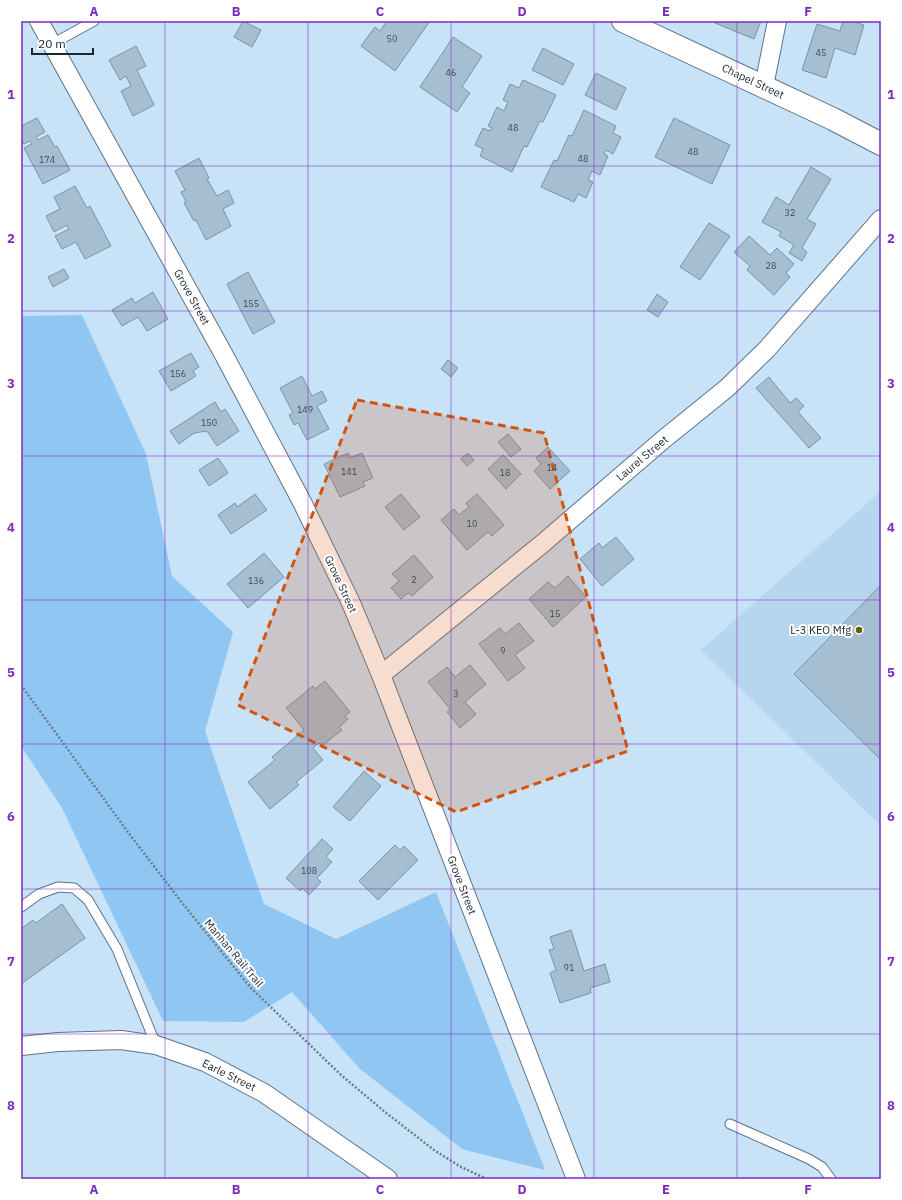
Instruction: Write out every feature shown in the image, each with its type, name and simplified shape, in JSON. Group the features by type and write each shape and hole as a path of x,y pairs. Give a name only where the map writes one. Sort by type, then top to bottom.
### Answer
{"main road":[{"name":"Chapel Street","path":"623,21 764,86 881,144"}],"street":[{"name":"Grove Street","path":"39,21 224,355 294,488 350,603 381,675 576,1179"},
{"path":"764,86 777,21"},
{"name":"Laurel Street","path":"381,675 542,544 664,439 727,388 767,349 881,219"},
{"name":"Earle Street","path":"21,1046 58,1042 121,1040 156,1045 205,1062 264,1093 388,1179"}],"lane":[{"path":"52,44 94,21"},
{"path":"21,907 39,894 58,887 74,888 88,900 117,949 156,1045"},
{"path":"730,1124 809,1159 822,1167 831,1179"}],"path":[{"name":"Manhan Rail Trail","path":"21,685 130,835 250,987 341,1075 380,1107 434,1150 461,1167 487,1179"}],"highlighted area":[{"path":"357,400 544,433 628,751 456,812 238,705"}],"shaded area":[{"path":"82,315 146,454 172,576 233,632 205,731 264,904 336,939 436,892 545,1170 462,1149 359,1068 292,992 244,1022 163,1021 62,808 21,746 21,316"},
{"path":"881,491 881,826 701,650"}],"building":[{"path":"243,21 261,30 252,47 234,37"},
{"path":"387,21 430,21 395,71 361,46 375,27 380,31"},
{"path":"716,21 761,21 754,39 715,23"},
{"path":"843,21 851,21 864,25 855,55 835,48 826,78 802,70 817,24 840,31"},
{"path":"453,37 482,56 462,87 470,93 457,112 420,87"},
{"path":"136,46 146,66 137,70 154,105 133,116 121,91 131,86 126,76 120,80 109,60"},
{"path":"543,48 574,64 563,85 532,70"},
{"path":"596,73 626,88 616,110 585,95"},
{"path":"523,80 556,95 543,122 540,121 527,147 524,146 512,172 480,156 483,149 475,145 483,128 490,131 492,128 488,126 497,107 504,111 508,102 503,100 510,84 519,88"},
{"path":"584,110 616,126 613,133 621,137 613,154 606,150 604,154 608,156 600,175 592,171 588,180 593,182 586,198 578,194 574,202 541,187 554,160 557,161 569,135 572,136"},
{"path":"37,118 45,132 36,137 38,140 48,135 55,147 57,146 70,170 43,184 24,148 32,144 30,141 24,144 21,139 21,126"},
{"path":"674,118 730,145 712,184 655,157"},
{"path":"199,158 209,178 207,179 217,196 228,190 234,203 223,209 231,226 206,240 196,220 194,221 184,203 186,202 181,192 185,190 175,171"},
{"path":"811,167 831,179 807,219 816,224 802,248 807,252 802,261 789,253 794,245 779,236 781,232 762,222 776,197 789,205"},
{"path":"75,186 87,208 90,206 111,246 85,259 76,242 62,249 55,236 69,229 67,225 54,232 46,216 60,209 54,197"},
{"path":"709,223 730,236 700,280 680,267"},
{"path":"749,236 770,255 777,248 794,264 786,273 790,277 774,295 747,270 750,266 734,252"},
{"path":"64,269 69,278 53,287 48,277"},
{"path":"248,272 275,322 253,334 227,284"},
{"path":"153,292 168,319 147,331 138,317 122,326 112,310 132,298 135,303"},
{"path":"657,294 668,302 658,317 647,310"},
{"path":"191,353 199,367 193,371 196,376 171,391 159,371"},
{"path":"448,360 458,368 451,377 441,369"},
{"path":"302,376 312,396 322,391 327,401 317,406 329,429 307,440 298,423 294,425 289,415 293,413 280,388"},
{"path":"769,377 790,403 796,398 804,406 798,412 821,438 809,448 756,388"},
{"path":"215,402 221,412 225,409 239,431 217,446 207,431 194,433 179,444 170,431"},
{"path":"508,434 521,449 511,457 498,442"},
{"path":"548,447 570,471 550,489 534,471 541,464 536,458"},
{"path":"348,453 350,458 362,453 373,478 363,482 365,486 340,497 324,464"},
{"path":"468,453 474,460 467,466 461,459"},
{"path":"503,455 521,474 506,489 488,469"},
{"path":"218,458 228,473 209,486 199,470"},
{"path":"255,494 267,510 231,534 218,515 235,503 237,507"},
{"path":"401,494 420,517 404,530 385,507"},
{"path":"477,494 504,525 492,536 488,532 467,550 441,520 454,509 459,515 469,507 466,503"},
{"path":"616,537 634,559 602,586 580,559 599,543 602,548"},
{"path":"264,553 284,577 248,608 227,584"},
{"path":"414,555 433,577 412,596 408,593 401,599 391,588 399,581 392,574"},
{"path":"568,576 586,597 553,627 529,599 548,582 555,588"},
{"name":"L-3 KEO Mfg","path":"881,585 881,760 794,674"},
{"path":"519,623 534,641 515,655 525,668 508,681 479,644 500,628 505,634"},
{"path":"470,665 486,684 465,702 476,714 460,728 447,712 450,709 428,682 447,667 455,677"},
{"path":"325,681 350,712 345,716 348,719 339,727 342,730 322,746 319,743 313,748 323,760 296,782 299,785 270,809 248,782 275,760 272,757 304,730 286,708 313,686 315,689"},
{"path":"364,771 381,786 350,821 333,807"},
{"path":"322,839 333,849 326,857 332,862 317,878 321,882 309,895 302,888 300,891 286,878"},
{"path":"395,845 400,850 404,846 418,860 378,900 359,881"},
{"path":"62,904 85,938 21,984 21,929 33,920 36,923"},
{"path":"571,930 584,971 605,964 610,982 590,988 591,993 560,1003 550,973 556,970 549,950 554,949 550,937"}],"place":[{"name":"L-3 KEO Mfg","path":"859,630"}]}
